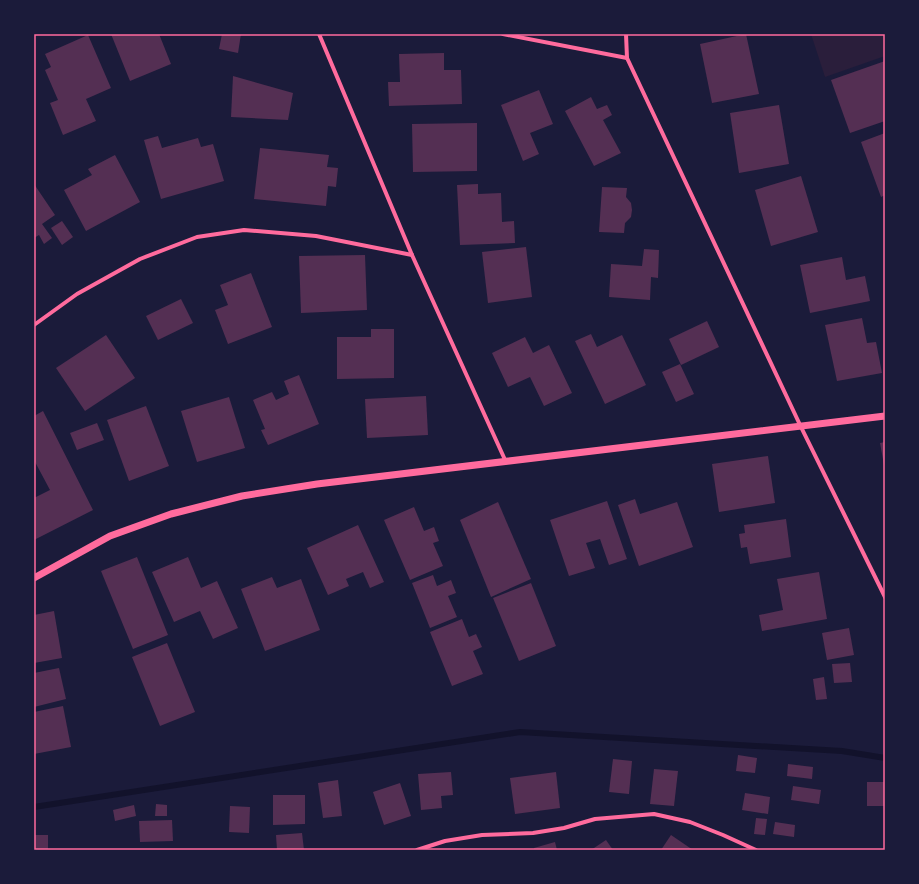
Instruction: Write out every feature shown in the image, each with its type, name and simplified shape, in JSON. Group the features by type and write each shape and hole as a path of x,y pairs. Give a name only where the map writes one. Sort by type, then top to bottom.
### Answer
{"street":[{"path":"319,34 412,255 506,463"},
{"path":"503,34 627,58"},
{"path":"626,34 627,58 801,427 885,598"},
{"path":"34,325 77,294 140,259 197,237 244,230 316,236 412,255"},
{"path":"34,578 110,536 171,514 242,496 318,484 506,463 885,416"},
{"path":"417,850 445,842 482,835 533,833 564,828 595,818 654,814 690,822 724,835 756,850"}],"shaded area":[{"path":"811,34 885,34 885,56 825,77"}],"building":[{"path":"111,34 159,34 171,64 130,81"},
{"path":"222,34 241,34 238,53 219,49"},
{"path":"746,34 759,94 712,103 700,44"},
{"path":"88,35 111,88 86,99 96,121 63,135 50,103 58,100 45,70 51,67 45,54"},
{"path":"444,53 444,70 461,70 462,104 389,106 388,82 400,82 399,54"},
{"path":"885,61 885,121 850,133 831,80"},
{"path":"233,76 293,93 288,120 231,117"},
{"path":"539,90 553,124 530,133 539,154 523,161 501,105"},
{"path":"591,97 597,109 607,105 612,115 603,120 621,153 594,166 565,111"},
{"path":"779,105 789,164 739,173 730,113"},
{"path":"477,123 477,171 413,172 412,124"},
{"path":"885,133 885,195 881,197 861,142"},
{"path":"158,136 162,148 198,138 201,147 213,144 224,181 161,199 144,140"},
{"path":"260,148 329,155 327,167 338,168 336,187 328,186 326,206 254,199"},
{"path":"115,155 140,202 86,231 64,190 92,175 88,169"},
{"path":"801,176 818,232 771,246 755,190"},
{"path":"34,184 55,215 42,224 52,238 44,244 39,235 34,238"},
{"path":"478,184 478,194 501,193 502,222 514,221 515,243 460,245 457,185"},
{"path":"602,187 627,188 626,197 631,203 632,210 631,217 625,223 624,233 599,232"},
{"path":"62,221 73,237 62,245 51,228"},
{"path":"526,247 532,297 488,303 482,252"},
{"path":"644,249 659,250 658,278 651,277 650,300 609,297 611,264 642,266"},
{"path":"365,255 367,310 301,313 299,256"},
{"path":"842,257 846,280 865,276 870,301 810,313 800,265"},
{"path":"251,273 272,327 228,344 215,310 228,305 220,285"},
{"path":"181,299 193,323 158,340 146,316"},
{"path":"862,318 867,343 876,342 882,373 837,381 825,325"},
{"path":"707,321 719,347 681,365 669,339"},
{"path":"371,329 394,329 394,378 337,379 337,337 371,337"},
{"path":"591,334 597,347 622,335 646,385 605,404 575,341"},
{"path":"106,335 135,378 85,411 56,368"},
{"path":"525,337 533,353 549,345 572,393 544,406 530,377 508,387 492,353"},
{"path":"680,364 694,394 676,402 662,372"},
{"path":"299,375 319,424 268,445 261,430 265,429 253,400 272,392 276,400 289,394 284,381"},
{"path":"426,396 428,435 367,438 365,399"},
{"path":"229,397 245,448 197,462 181,411"},
{"path":"146,406 169,466 129,481 107,420"},
{"path":"43,411 93,510 34,540 34,498 50,490 34,460 34,416"},
{"path":"97,423 104,440 77,450 70,433"},
{"path":"885,442 885,465 884,465 880,443"},
{"path":"768,456 775,503 719,512 712,464"},
{"path":"635,499 640,514 677,502 693,547 639,566 618,505"},
{"path":"607,501 627,559 609,565 600,539 586,543 595,568 569,576 550,520"},
{"path":"498,502 531,579 491,597 460,520"},
{"path":"414,507 424,531 434,527 439,541 433,543 443,566 410,580 384,520"},
{"path":"786,519 791,557 750,564 747,547 741,548 739,534 745,533 744,525"},
{"path":"358,525 384,582 370,588 363,572 346,579 349,586 328,595 307,548"},
{"path":"137,557 168,635 133,649 101,571"},
{"path":"188,557 201,588 217,581 238,628 213,639 200,611 174,622 152,572"},
{"path":"819,572 827,619 762,631 759,615 783,610 777,579"},
{"path":"433,575 437,586 451,580 456,593 448,596 457,617 430,628 412,583"},
{"path":"272,577 277,588 301,579 320,630 265,651 241,589"},
{"path":"531,583 556,646 519,661 493,598"},
{"path":"54,611 62,658 34,663 34,615"},
{"path":"462,619 469,637 476,634 482,647 473,651 483,674 452,686 430,632"},
{"path":"849,628 854,655 827,660 822,633"},
{"path":"167,643 195,712 160,726 132,657"},
{"path":"850,663 852,682 834,683 832,664"},
{"path":"59,668 66,699 34,707 34,673"},
{"path":"824,677 827,699 816,700 813,679"},
{"path":"63,706 71,747 34,754 34,712"},
{"path":"738,755 757,758 755,773 736,771"},
{"path":"613,759 632,761 629,794 609,792"},
{"path":"788,764 813,767 812,779 787,776"},
{"path":"654,769 678,771 674,806 650,804"},
{"path":"451,772 453,795 441,796 442,808 421,810 418,774"},
{"path":"556,772 560,808 515,814 510,778"},
{"path":"338,780 342,816 323,818 318,783"},
{"path":"867,782 885,782 885,806 867,806"},
{"path":"400,783 411,816 384,825 373,792"},
{"path":"793,786 821,790 819,804 791,800"},
{"path":"745,793 770,797 768,814 742,810"},
{"path":"273,795 305,795 305,824 273,825"},
{"path":"156,804 167,805 167,816 155,816"},
{"path":"134,805 136,816 115,821 113,810"},
{"path":"230,806 250,807 249,833 229,832"},
{"path":"756,818 767,819 765,835 754,834"},
{"path":"172,820 173,841 140,842 139,821"},
{"path":"775,822 795,825 794,837 773,834"},
{"path":"302,833 304,850 277,850 276,835"},
{"path":"34,835 48,835 48,850 34,850"},
{"path":"671,835 693,850 661,850"},
{"path":"606,840 613,850 591,850"},
{"path":"555,842 557,850 534,850 534,848"}],"waterway":[{"path":"34,807 520,732 842,751 885,758"}]}
